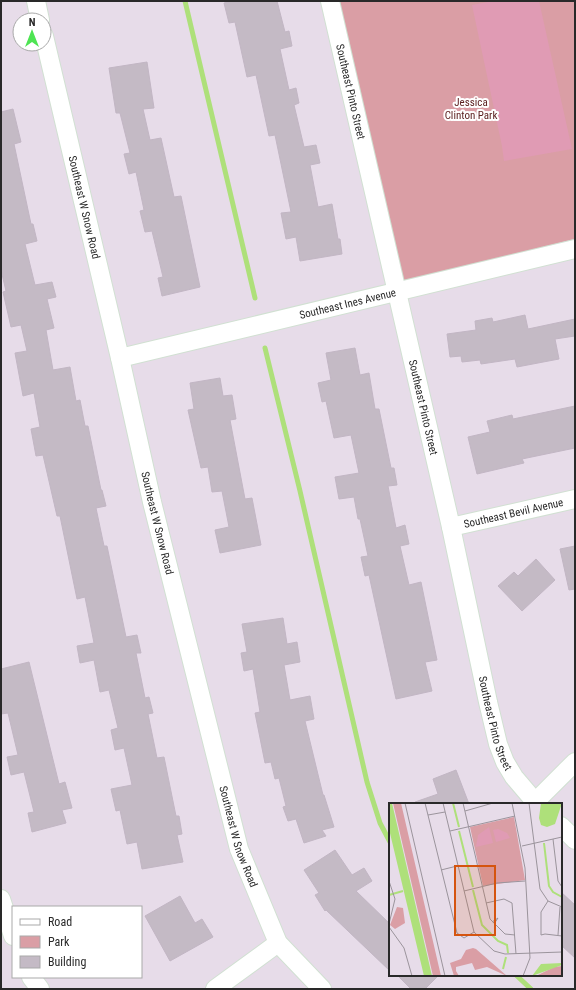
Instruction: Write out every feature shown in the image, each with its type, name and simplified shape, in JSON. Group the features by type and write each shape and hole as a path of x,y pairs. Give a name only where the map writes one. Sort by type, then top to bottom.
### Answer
{"street":[{"path":"36,1 38,12"},
{"name":"Southeast Pinto Street","path":"330,1 451,527 498,744 505,762 514,777 536,803"},
{"name":"Southeast W Snow Road","path":"48,52 120,358 152,502 239,848 278,943 322,989"},
{"name":"Southeast Ines Avenue","path":"120,358 575,249"},
{"name":"Southeast Bevil Avenue","path":"451,527 575,499"},
{"path":"536,803 575,762"},
{"path":"1,899 12,933"},
{"path":"215,989 278,943"},
{"path":"32,978 40,989"}],"green space":[{"name":"Jessica Clinton Park","path":"339,1 575,1 575,239 402,282"}],"shaded area":[{"path":"493,1 539,1 572,149 504,161 472,5"}],"building":[{"path":"232,1 277,1 285,32 289,31 292,46 280,49 289,90 296,88 299,103 294,105 304,147 316,145 320,163 310,165 318,207 332,204 342,254 300,261 296,237 286,239 281,213 291,212 275,135 269,136 256,75 247,77 235,22 229,23 224,3"},
{"path":"147,62 154,108 143,109 150,140 161,138 174,197 181,196 200,287 162,296 158,278 163,277 152,231 145,232 140,211 144,210 136,172 129,174 124,154 130,153 120,113 116,113 109,68"},
{"path":"13,109 21,142 14,144 31,224 33,224 37,241 25,244 35,285 52,282 56,297 47,299 54,328 46,330 53,370 70,367 76,401 80,400 85,426 88,426 101,490 106,506 96,508 104,546 107,546 126,637 137,635 141,653 136,653 145,698 149,697 153,713 148,714 157,758 164,757 176,816 179,816 182,834 177,835 183,862 142,869 137,842 127,844 120,810 116,811 111,789 132,785 124,748 115,750 111,730 118,728 109,690 100,692 94,660 80,663 77,646 94,643 85,597 77,599 60,516 57,516 43,455 36,456 31,429 40,427 34,393 23,396 15,353 27,351 21,325 11,327 3,292 6,291 1,270 1,112"},
{"path":"525,315 528,329 575,319 575,336 555,339 559,359 517,367 515,359 481,364 480,360 462,362 461,356 450,357 447,334 476,330 475,321 492,318 493,322"},
{"path":"355,348 360,375 369,373 375,409 379,409 391,468 394,468 397,485 388,486 396,528 405,525 409,544 400,546 409,585 421,582 437,660 425,662 432,691 396,699 369,575 365,576 361,557 368,556 354,497 339,499 335,477 359,473 351,435 334,438 326,401 322,402 318,383 331,380 326,353"},
{"path":"220,378 223,396 232,395 236,419 230,420 245,499 252,498 261,545 220,553 215,530 229,527 222,491 212,492 208,467 201,468 188,410 194,409 190,383"},
{"path":"575,406 575,448 522,459 524,463 477,474 468,437 490,432 487,421 512,415 513,419"},
{"path":"575,546 575,589 569,590 560,549"},
{"path":"536,559 555,580 522,611 498,586 514,572 518,576"},
{"path":"283,618 287,644 297,642 300,662 284,665 290,700 310,696 314,719 305,721 323,795 334,827 322,830 326,836 304,843 296,819 288,821 283,807 286,806 279,778 275,779 271,762 265,763 255,713 260,712 253,669 244,671 241,653 247,652 242,624"},
{"path":"29,662 59,784 65,782 72,808 62,810 66,823 32,832 28,813 34,812 24,772 11,775 7,757 18,755 8,713 1,714 1,669"},
{"path":"456,770 469,803 415,803 438,794 433,779"},
{"path":"335,850 352,875 364,868 372,881 356,891 389,923 389,970 326,910 325,911 315,895 319,893 304,870"},
{"path":"562,893 575,905 575,958 562,946"},
{"path":"180,896 195,923 202,919 213,937 170,961 145,916"},
{"path":"398,976 438,976 425,989 411,989"}],"waterway":[{"path":"185,1 255,298"},
{"path":"265,348 300,491 367,782 380,823 389,840"},
{"path":"517,976 531,989"}]}
